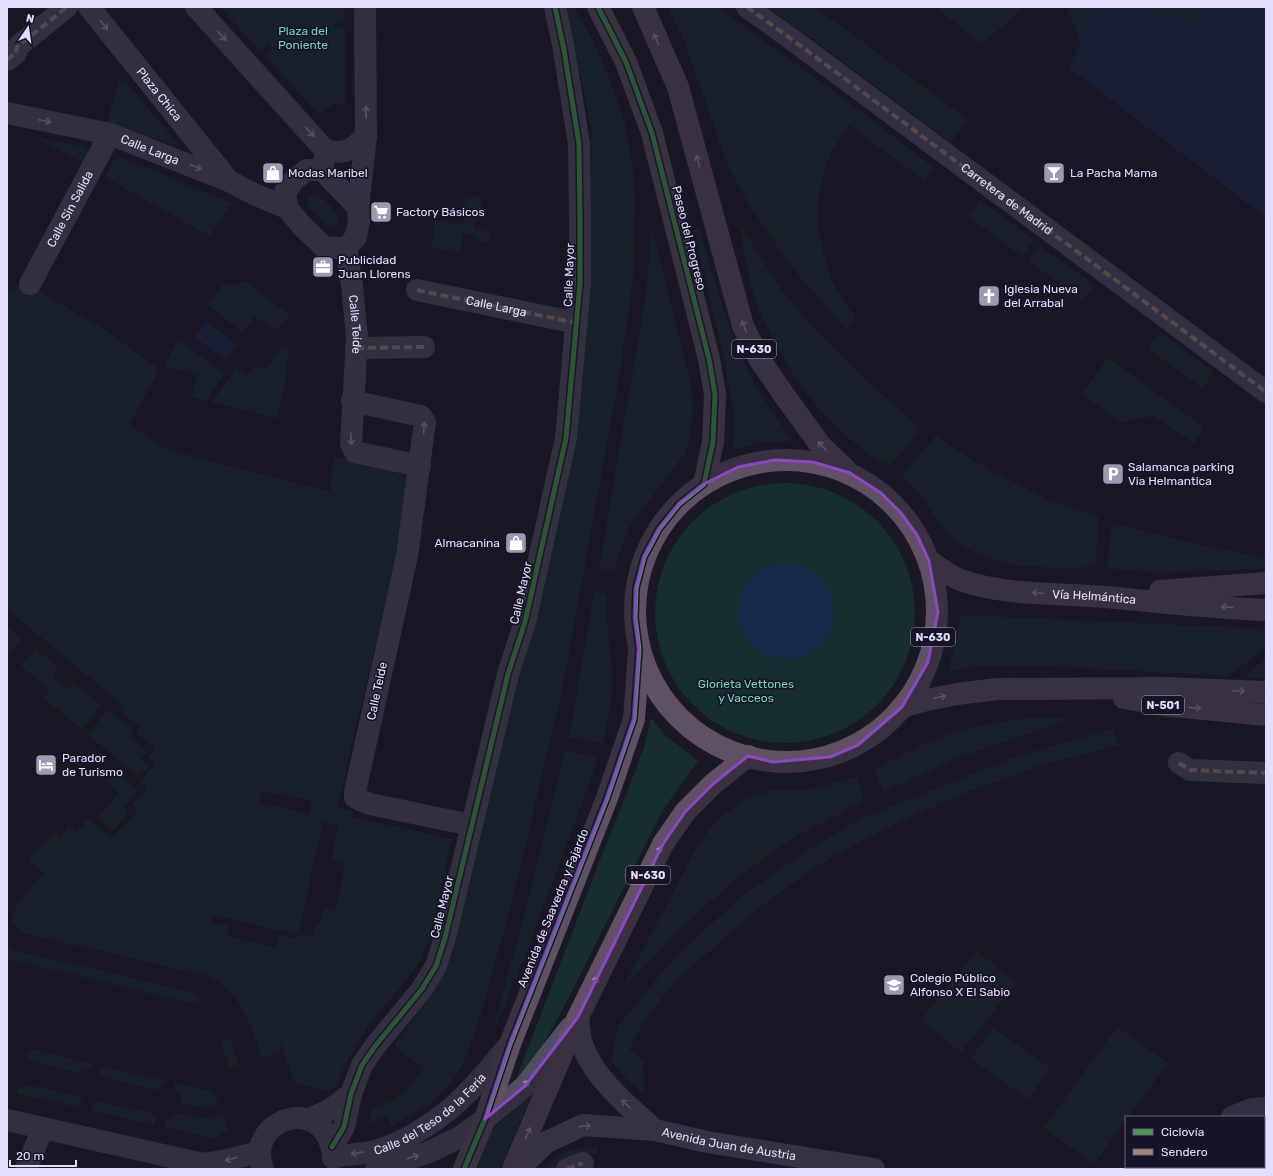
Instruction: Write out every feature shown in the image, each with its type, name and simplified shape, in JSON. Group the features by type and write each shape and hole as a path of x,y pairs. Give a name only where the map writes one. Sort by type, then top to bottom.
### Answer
{"highway":[{"name":"Paseo del Progreso","path":"598,7 626,62 652,133 709,359 715,394 713,442 704,484"},
{"name":"N-630","path":"643,7 678,87 743,326 760,360 821,446 850,473 881,493 901,513 917,536 929,561 938,612 928,662 902,707 877,731 858,745 830,757 801,761 773,762 748,756 711,741 679,717 655,686 639,649 635,618 636,588 644,557 659,529 679,504 704,484 738,467 775,460 813,462 850,473"},
{"name":"Vía Helmántica","path":"929,561 962,580 996,589 1024,593 1091,596 1266,610"},
{"path":"1091,596 1266,583"},
{"name":"Avenida de Saavedra y Fajardo","path":"464,1169 485,1119 510,1044 607,798 634,719 639,649"},
{"name":"N-501","path":"902,707 957,694 997,690 1060,688 1165,688 1266,692"},
{"name":"N-501","path":"1060,688 1163,705 1266,715"},
{"name":"N-630","path":"513,1169 578,1017 663,844 685,812 713,784 748,756"}],"main road":[{"name":"Avenida Juan de Austria","path":"578,1017 582,1046 593,1067 623,1102 655,1130"},
{"name":"Avenida Juan de Austria","path":"518,1169 547,1142 583,1125 655,1130 707,1142 874,1169"}],"street":[{"path":"12,55 17,47 67,7"},
{"name":"Plaza Chica","path":"90,7 229,181"},
{"path":"196,7 324,160 340,188 358,207"},
{"path":"366,7 366,136 358,207 359,221 356,237 346,248 324,247 302,226 287,208 285,192 295,179 307,170 337,152 354,148 366,136"},
{"name":"Calle Mayor","path":"331,1157 344,1126 351,1094 362,1066 376,1045 422,989 436,966 445,938 508,674 525,622 566,443 580,283 579,144 564,50 555,7"},
{"name":"Carretera de Madrid","path":"747,7 1266,392"},
{"name":"Calle Larga","path":"7,113 110,134 167,155 229,181 254,194 287,208"},
{"name":"Calle Sin Salida","path":"30,284 110,134"},
{"name":"Calle Teide","path":"346,248 353,289 357,338 352,400 351,444 355,452 420,466"},
{"name":"Calle Larga","path":"416,290 577,323"},
{"path":"356,348 424,347"},
{"name":"Calle Teide","path":"352,400 421,416 425,422 420,466 406,556 356,786 355,797 370,804 471,825"},
{"path":"1178,763 1190,770 1266,773"},
{"name":"Calle del Teso de la Feria","path":"376,1169 427,1153 460,1137 485,1119 525,1086 578,1017"},
{"name":"Calle del Teso de la Feria","path":"331,1157 380,1150 402,1140 424,1127 451,1108 510,1044"},
{"path":"308,1120 331,1109 351,1094"},
{"path":"1235,1116 1259,1109"},
{"path":"7,1120 194,1165 223,1161 261,1160 266,1134 275,1124 294,1118 308,1120 323,1130 327,1135 331,1157"},
{"path":"26,1169 43,1128"}],"highlighted area":[{"path":"775,460 813,462 850,473 881,493 901,513 917,535 929,561 938,612 928,662 902,707 858,745 830,757 773,762 748,756 713,784 685,812 663,844 578,1017 525,1086 485,1119 510,1044 607,798 634,719 639,649 635,618 636,588 644,557 659,529 679,504 704,484 738,467"}],"green space":[{"name":"Plaza del Poniente","path":"220,7 344,7 344,23 334,23 334,27 345,28 345,104 333,104 319,114 265,56 272,49 268,45 261,52"},
{"path":"566,7 574,7 595,45 624,119 632,165 635,194 633,280 619,376 561,695 511,905 475,1034 462,1065 451,1083 430,1104 392,1126 386,1116 369,1123 373,1107 382,1105 397,1098 413,1083 423,1068 394,1046 447,968 457,936 516,685 588,283 592,132 577,57 565,10"},
{"path":"668,7 718,7 859,110 934,168 924,180 849,125 830,154 823,174 817,205 818,226 824,256 833,283 855,318 847,330 792,267 751,208 728,165 685,43"},
{"path":"769,7 815,7 968,120 951,142"},
{"path":"937,7 1022,7 1013,17 981,45"},
{"path":"1066,7 1096,7 1081,41 1070,15"},
{"path":"1135,7 1206,7 1192,21"},
{"path":"119,80 127,83 178,144 177,146 107,123"},
{"path":"38,138 81,146 86,148 88,152 83,163"},
{"path":"121,158 232,203 210,236 105,177 114,161"},
{"path":"315,194 334,210 339,222 335,227 328,227 310,208 307,201 308,198"},
{"path":"465,195 482,197 479,218 476,219 474,229 490,232 489,242 476,241 477,234 463,233 460,253 432,248 435,220 463,225"},
{"path":"980,200 1034,240 1022,256 968,216"},
{"path":"739,223 780,288 816,331 856,371 921,429 890,466 872,457 847,436 818,407 795,378 762,317 752,290"},
{"path":"699,228 738,350 759,390 792,441 764,442 733,450 735,421 725,362 694,230"},
{"path":"652,230 690,383 693,408 689,438 685,453 629,527 614,572 599,571 646,294"},
{"path":"1040,246 1094,285 1083,300 1029,261"},
{"path":"21,279 40,288 40,292 102,328 157,368 156,376 129,424 165,449 330,492 334,456 399,472 405,476 407,481 399,544 337,808 353,811 352,817 452,839 429,940 419,962 405,982 367,1027 345,1064 336,1086 329,1091 295,1083 281,1044 279,1046 281,1051 262,1058 250,1024 239,1003 223,985 213,978 25,933 14,924 12,920 17,906 44,872 29,860 53,832 60,837 69,826 77,833 88,819 112,838 138,811 132,804 148,788 140,782 155,764 148,757 156,748 137,734 141,728 121,712 125,707 7,609 7,287 14,291","holes":["262,791 312,801 309,814 259,803","323,821 338,825 332,859 346,862 336,909 324,906 321,924 315,924 312,937 298,934","212,915 298,934 297,939 279,935 275,948 227,936 229,926 210,922"]},
{"path":"246,282 290,315 276,329 254,317 243,332 208,305 224,283 233,285"},
{"path":"1160,332 1214,372 1202,388 1148,348"},
{"path":"178,340 224,374 206,401 192,396 198,375 164,365"},
{"path":"282,346 288,349 285,385 277,418 212,402 236,369 247,375 255,365 265,371"},
{"path":"1108,358 1204,428 1194,443 1153,416 1120,422 1082,394"},
{"path":"936,436 975,462 1045,498 1099,518 1095,567 1036,567 1017,565 980,555 963,546 944,529 919,492 902,475"},
{"name":"Glorieta Vettones y Vacceos","path":"785,483 810,486 835,493 857,505 877,521 893,541 905,563 912,588 915,613 912,638 905,663 893,685 877,705 857,721 835,733 810,740 785,743 760,740 735,733 713,721 693,705 677,685 665,663 658,638 655,613 658,588 665,563 677,541 693,521 713,505 735,493 760,486"},
{"path":"1112,524 1210,547 1266,558 1266,568 1157,573 1107,568"},
{"path":"595,591 607,594 607,622 612,675 611,701 603,744 569,737"},
{"path":"961,615 1266,629 1266,647 1228,676 1086,668 990,665 949,670"},
{"path":"7,626 22,639 7,656"},
{"path":"35,649 58,667 52,676 69,690 74,683 101,705 82,729 44,698 50,690 21,666"},
{"path":"1266,659 1266,678 1244,677"},
{"path":"108,710 134,731 129,737 147,752 141,759 149,766 139,777 88,734"},
{"path":"1034,717 1071,719 952,760 883,792 874,770 915,749 958,731"},
{"path":"651,718 665,735 698,761 663,810 567,1001 541,1049 517,1077 644,748"},
{"path":"1112,729 1119,745 1042,765 967,792 874,834 815,867 761,906 677,979 644,1021 629,1049 643,1062 644,1092 630,1083 611,1061 618,1027 648,989 678,955 743,895 804,853 862,818 1012,758"},
{"path":"565,751 598,757 522,963 493,1029 531,891"},
{"path":"115,771 138,790 123,808 128,813 113,831 98,818 119,793 106,782"},
{"path":"857,776 864,801 794,837 738,877 684,925 623,988 699,843 717,820 747,798 777,789 803,790 825,786"},
{"path":"7,946 17,951 194,993 198,997 197,1002 189,1003 7,958"},
{"path":"977,951 1016,983 961,1052 921,1020"},
{"path":"1117,1027 1168,1063 1129,1116 1125,1116 1125,1121 1094,1164 1044,1128"},
{"path":"993,1028 1050,1068 1028,1099 971,1059"},
{"path":"226,1039 231,1042 239,1065 230,1068 222,1045 223,1041"},
{"path":"29,1049 92,1064 91,1070 86,1070 81,1073 32,1062 27,1056"},
{"path":"102,1066 165,1081 164,1085 154,1090 105,1078 100,1072"},
{"path":"175,1083 214,1092 218,1103 205,1108 181,1103 181,1097 174,1089"},
{"path":"27,1085 76,1096 82,1101 81,1108 17,1093 18,1087"},
{"path":"526,1098 530,1099 500,1169 477,1169 492,1131"},
{"path":"100,1102 151,1113 156,1116 154,1125 91,1110 92,1103"},
{"path":"179,1113 204,1119 222,1113 228,1129 214,1138 164,1127 166,1120"},
{"path":"597,1146 597,1153 575,1157 554,1169 544,1169 561,1154"}],"water":[{"path":"1096,7 1135,7 1192,21 1206,7 1266,7 1266,217 1069,68"},
{"path":"206,321 237,345 226,360 195,337"},
{"path":"786,563 804,567 813,571 820,577 826,584 830,593 834,611 830,629 826,638 820,645 813,651 804,655 786,659 768,655 759,651 752,645 746,638 742,629 738,611 742,593 746,584 752,577 759,571 768,567"}],"marked path":[{"path":"7,60 16,53 17,47 67,7"},
{"path":"747,7 1266,392"},
{"path":"417,290 577,323"},
{"path":"356,348 424,347"},
{"path":"1179,763 1190,770 1266,773"},
{"path":"567,1169 583,1163"}],"cycle path":[{"path":"332,1147 344,1127 351,1094 362,1065 376,1045 422,989 436,966 445,938 508,674 525,622 566,438 580,283 579,144 564,50 555,7"},
{"path":"464,1169 485,1119 510,1044 607,798 634,719 639,649 635,618 636,588 644,557 659,529 679,504 704,484 713,442 715,394 709,359 652,133 626,62 598,7"}],"place":[{"name":"Modas Maribel","path":"273,173"},
{"name":"La Pacha Mama","path":"1054,173"},
{"name":"Factory Básicos","path":"381,212"},
{"name":"Publicidad Juan Llorens","path":"323,267"},
{"name":"Iglesia Nueva del Arrabal","path":"989,296"},
{"name":"Salamanca parking Via Helmantica","path":"1113,474"},
{"name":"Almacanina","path":"516,543"},
{"name":"Parador de Turismo","path":"46,765"},
{"name":"Colegio Público Alfonso X El Sabio","path":"894,985"}]}
